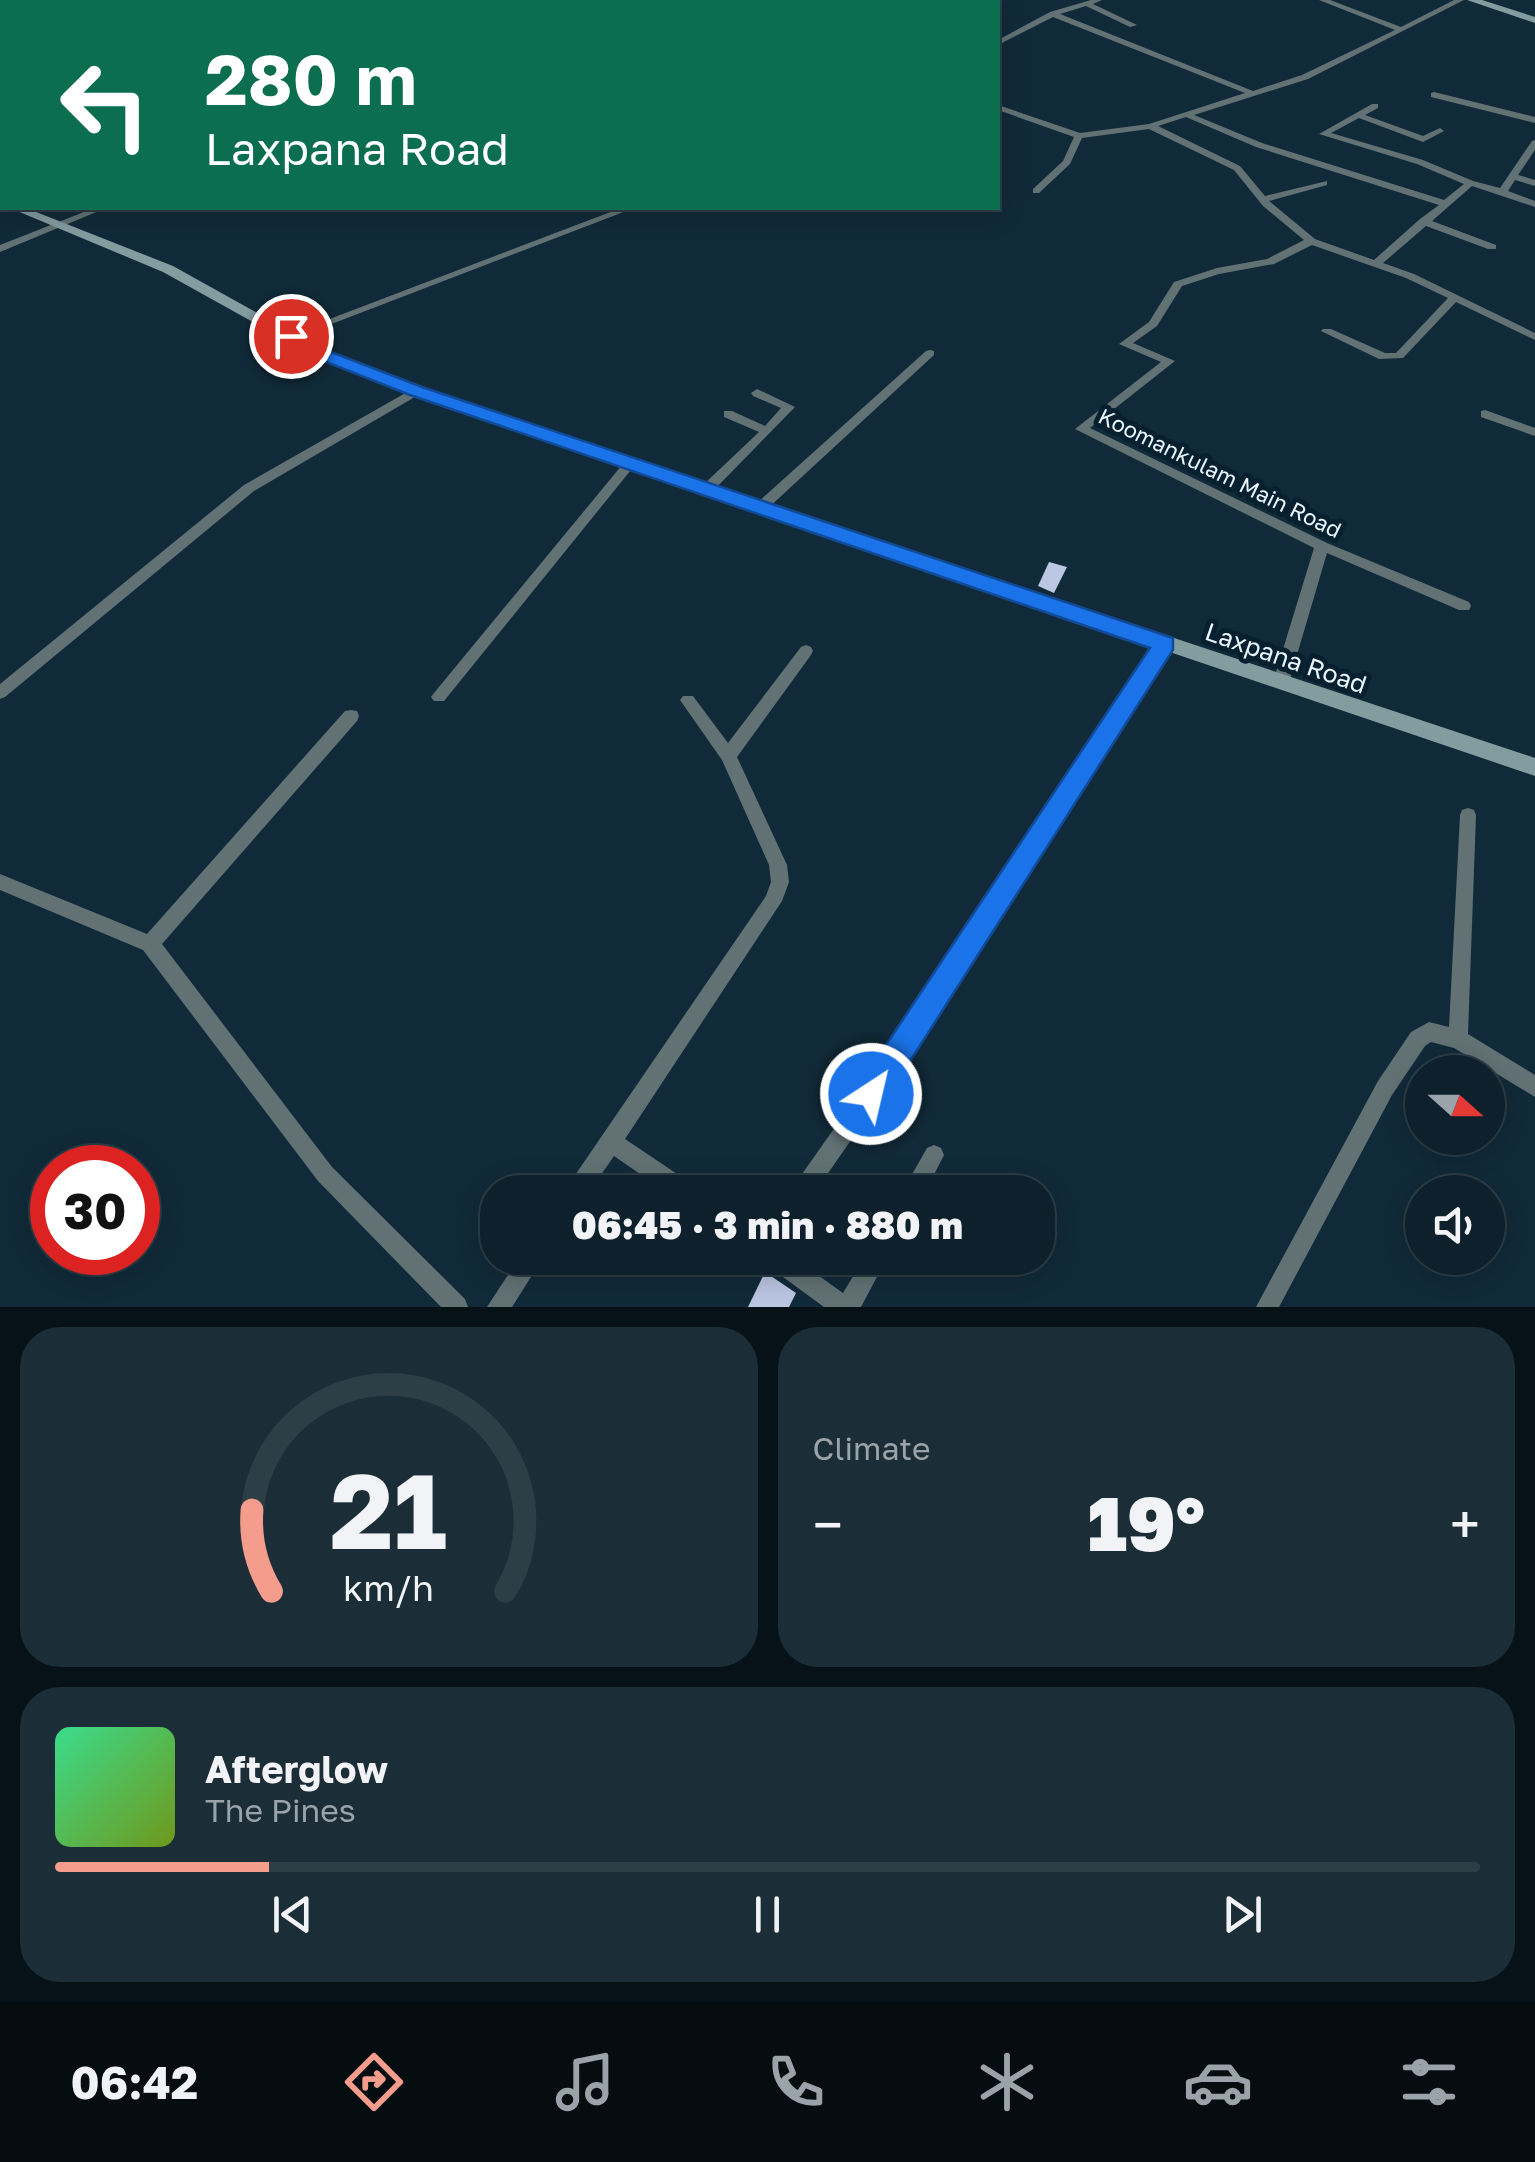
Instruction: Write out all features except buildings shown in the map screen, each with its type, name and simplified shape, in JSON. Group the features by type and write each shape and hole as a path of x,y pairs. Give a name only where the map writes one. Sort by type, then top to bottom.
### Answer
{"street":[{"path":"1000,43 1054,14 1098,0"},
{"path":"1323,0 1400,29"},
{"path":"1434,0 1457,3"},
{"path":"1472,0 1535,20"},
{"path":"1000,108 1080,136 1150,126 1305,78 1457,3"},
{"path":"1087,4 1133,25"},
{"path":"1054,14 1252,93"},
{"path":"1434,95 1535,120"},
{"path":"1375,106 1323,134 1420,162 1535,204"},
{"path":"1466,117 1478,107"},
{"path":"1184,114 1259,145 1442,203"},
{"path":"1358,114 1423,139 1440,131"},
{"path":"1150,126 1237,168 1263,200 1311,241 1376,264 1535,337"},
{"path":"1036,191 1067,162 1080,136"},
{"path":"1502,192 1535,143"},
{"path":"1514,177 1535,184"},
{"path":"1376,264 1470,182"},
{"path":"1263,200 1324,184"},
{"name":"Laxpana Road","path":"22,210 168,270 317,352 416,391 1535,767"},
{"path":"0,249 96,210"},
{"path":"291,336 619,210"},
{"path":"1423,220 1492,248"},
{"name":"Koomankulam Main Road","path":"1311,241 1270,262 1217,271 1178,284 1153,324 1125,344 1169,361 1081,430 1322,546 1464,606"},
{"path":"1327,331 1391,358 1399,356 1454,298"},
{"path":"761,507 930,352"},
{"path":"0,693 249,488 416,391"},
{"path":"707,489 789,408 756,392"},
{"path":"728,414 767,430"},
{"path":"1485,414 1535,432"},
{"path":"440,696 631,462"},
{"path":"1281,682 1322,546"},
{"path":"816,1175 916,1029 1165,644"},
{"path":"728,756 806,651"},
{"path":"589,1175 773,901 780,882 778,866 728,756 688,700"},
{"path":"150,944 351,716"},
{"path":"1458,1039 1468,815"},
{"path":"0,882 150,944 325,1174 457,1307"},
{"path":"1267,1307 1386,1088 1418,1040 1430,1032 1458,1039 1535,1087"},
{"path":"612,1142 660,1175"},
{"path":"922,1175 934,1154"},
{"path":"498,1307 520,1275"},
{"path":"800,1275 846,1307 866,1275"}],"route":[{"path":"291,336 317,352 416,391 1165,644 871,1094"}]}
